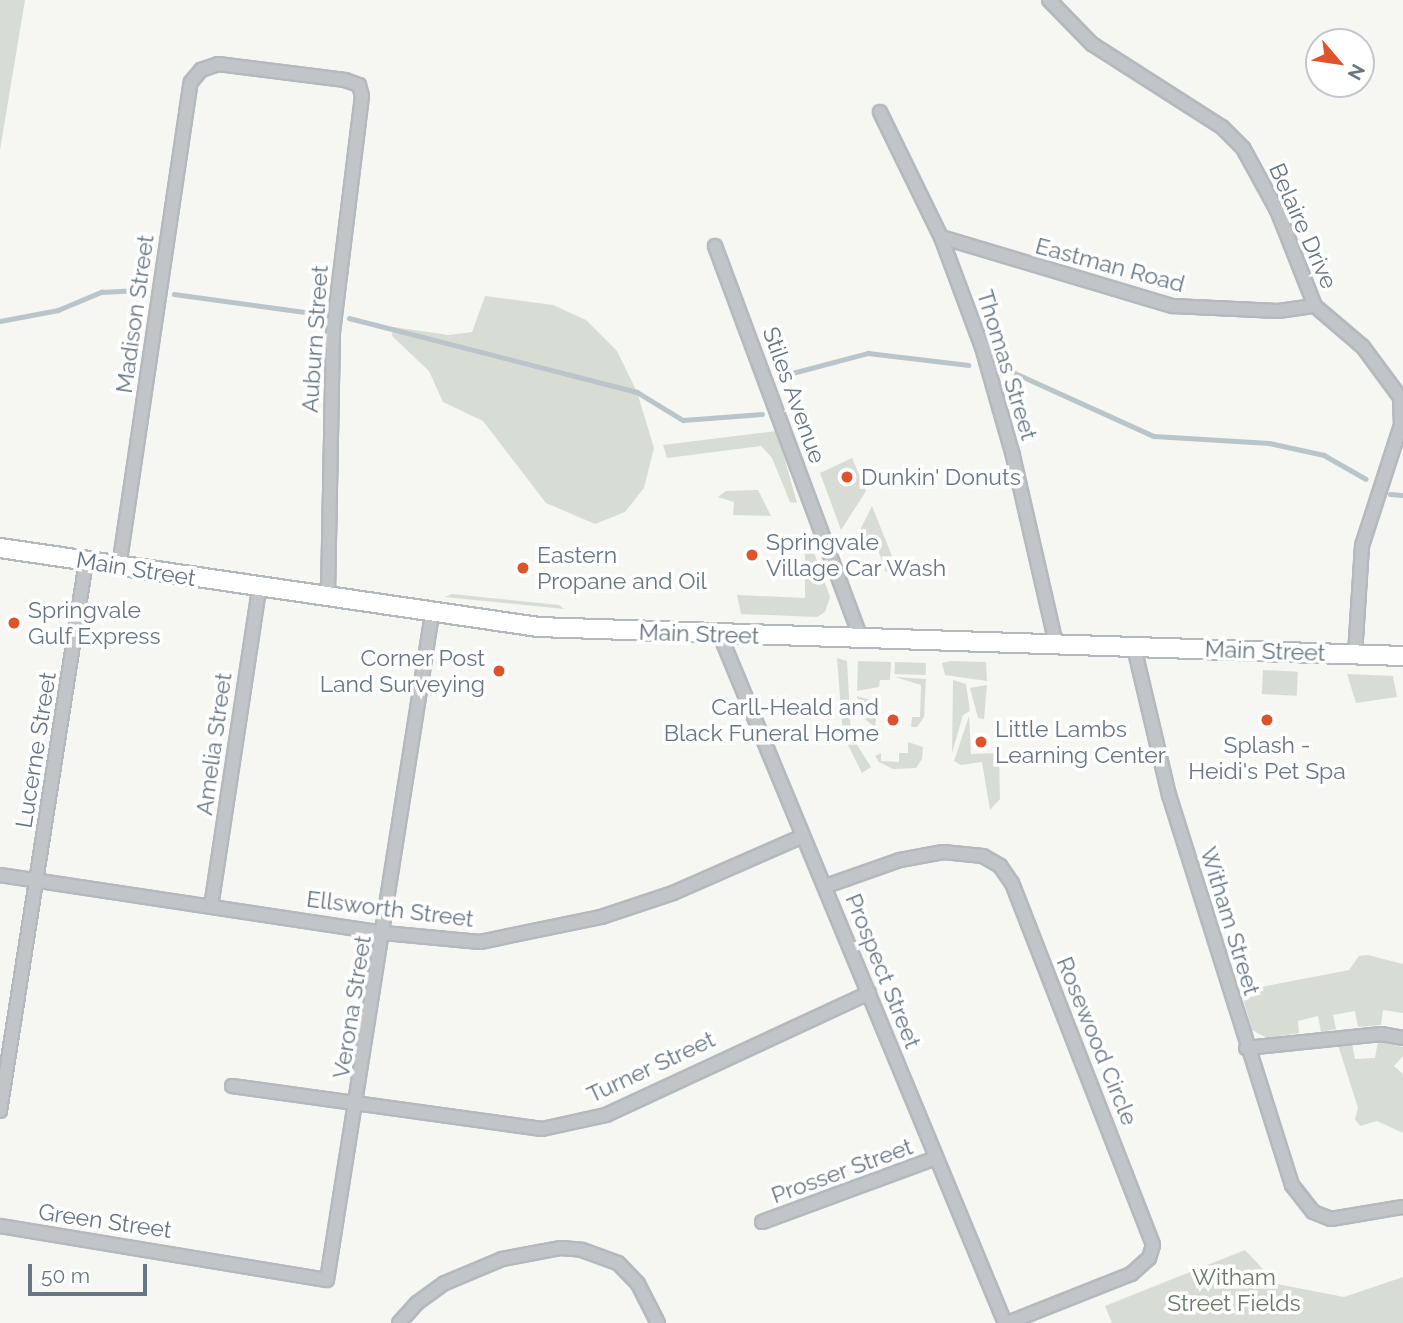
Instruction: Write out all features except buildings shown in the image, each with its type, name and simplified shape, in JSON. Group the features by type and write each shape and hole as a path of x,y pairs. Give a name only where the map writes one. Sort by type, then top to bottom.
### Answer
{"main road":[{"name":"Main Street","path":"0,548 432,614 571,629 1403,656"}],"street":[{"name":"Belaire Drive","path":"1049,0 1092,44 1222,127 1243,148 1277,210 1315,306 1363,346 1392,382 1403,410 1362,546 1356,654"},
{"name":"Madison Street","path":"119,567 189,89 201,70 218,64 359,85"},
{"name":"Auburn Street","path":"328,598 333,333 362,96 359,85"},
{"name":"Thomas Street","path":"880,112 940,237 994,387 1056,643"},
{"name":"Eastman Road","path":"940,237 1173,306 1278,311 1315,306"},
{"name":"Stiles Avenue","path":"715,246 861,638"},
{"name":"Lucerne Street","path":"0,1111 4,1052 37,880 86,562"},
{"name":"Amelia Street","path":"211,907 258,588"},
{"name":"Verona Street","path":"327,1280 358,1106 432,614"},
{"name":"Prospect Street","path":"720,635 1006,1323"},
{"name":"Witham Street","path":"1134,647 1169,795 1272,1130 1303,1202 1313,1212 1331,1219 1403,1207"},
{"name":"Ellsworth Street","path":"0,874 384,933 480,942 601,917 673,893 803,835"},
{"name":"Rosewood Circle","path":"826,886 900,860 943,852 983,856 1000,866 1012,883 1153,1245 1149,1258 1131,1274 1006,1323"},
{"name":"Turner Street","path":"232,1086 511,1128 572,1124 606,1115 869,993"},
{"path":"1247,1048 1381,1034 1403,1038"},
{"name":"Prosser Street","path":"762,1222 936,1158"},
{"name":"Green Street","path":"0,1227 327,1280"},
{"path":"399,1323 416,1303 445,1283 502,1259 561,1248 582,1250 618,1264 638,1284 658,1323"}],"green space":[{"path":"0,0 25,0 0,150"},
{"path":"485,296 553,305 586,320 617,351 637,392 654,448 644,488 625,512 595,524 546,503 483,421 443,402 429,371 392,336 393,327 449,335 472,332"},
{"path":"777,431 797,503 790,502 772,458 761,446 667,458 663,445"},
{"path":"852,458 866,491 841,530 820,473"},
{"path":"758,490 771,516 733,515 734,502 718,497 726,491"},
{"path":"872,506 896,566 894,573 885,571 877,546 860,530"},
{"path":"800,537 810,541 830,597 825,612 817,617 741,614 737,595 805,598 805,553 794,552 791,547"},
{"path":"452,594 559,605 564,609 445,597"},
{"path":"837,658 847,661 851,735 871,767 862,773 843,735"},
{"path":"858,661 891,662 890,680 880,680 879,687 857,691"},
{"path":"895,662 926,663 926,675 895,674"},
{"path":"986,662 987,681 945,675 942,663"},
{"path":"1263,670 1298,672 1297,696 1262,694"},
{"path":"1347,674 1393,676 1397,697 1356,703"},
{"path":"895,677 926,679 924,717 917,727 911,727 912,717 920,717 921,685"},
{"path":"953,680 966,684 970,711 963,715 952,753"},
{"path":"987,685 984,719 978,718 970,688"},
{"path":"857,696 878,702 875,727 862,717"},
{"path":"969,716 971,754 999,753 1000,799 990,810 982,762 961,765 954,761"},
{"path":"908,742 923,747 922,759 916,768 893,769 879,762 875,756 881,753 881,761 899,762 899,753 908,753"},
{"path":"1368,955 1403,964 1403,1013 1383,1010 1381,1025 1358,1027 1355,1011 1333,1015 1336,1029 1321,1032 1318,1016 1298,1021 1299,1033 1267,1038 1252,1030 1241,991 1349,970 1359,956"},
{"path":"1378,1041 1403,1047 1403,1056 1394,1066 1403,1074 1403,1133 1377,1121 1360,1126 1355,1119 1358,1108 1338,1045 1352,1044 1355,1059 1375,1058"},
{"name":"Witham Street Fields","path":"1245,1250 1277,1284 1344,1297 1403,1277 1403,1323 1112,1323 1105,1306"}],"waterway":[{"path":"0,321 58,310 101,292 134,290"},
{"path":"174,294 312,313"},
{"path":"349,318 637,392 683,420 762,414"},
{"path":"781,376 868,353 968,365"},
{"path":"1006,369 1154,436 1269,443 1324,455 1366,479"},
{"path":"1390,494 1403,495"}],"place":[{"name":"Dunkin' Donuts","path":"847,477"},
{"name":"Springvale Village Car Wash","path":"752,555"},
{"name":"Eastern Propane and Oil","path":"523,568"},
{"name":"Springvale Gulf Express","path":"14,623"},
{"name":"Corner Post Land Surveying","path":"499,671"},
{"name":"Carll-Heald and Black Funeral Home","path":"893,720"},
{"name":"Splash - Heidi's Pet Spa","path":"1267,720"},
{"name":"Little Lambs Learning Center","path":"981,742"}]}
